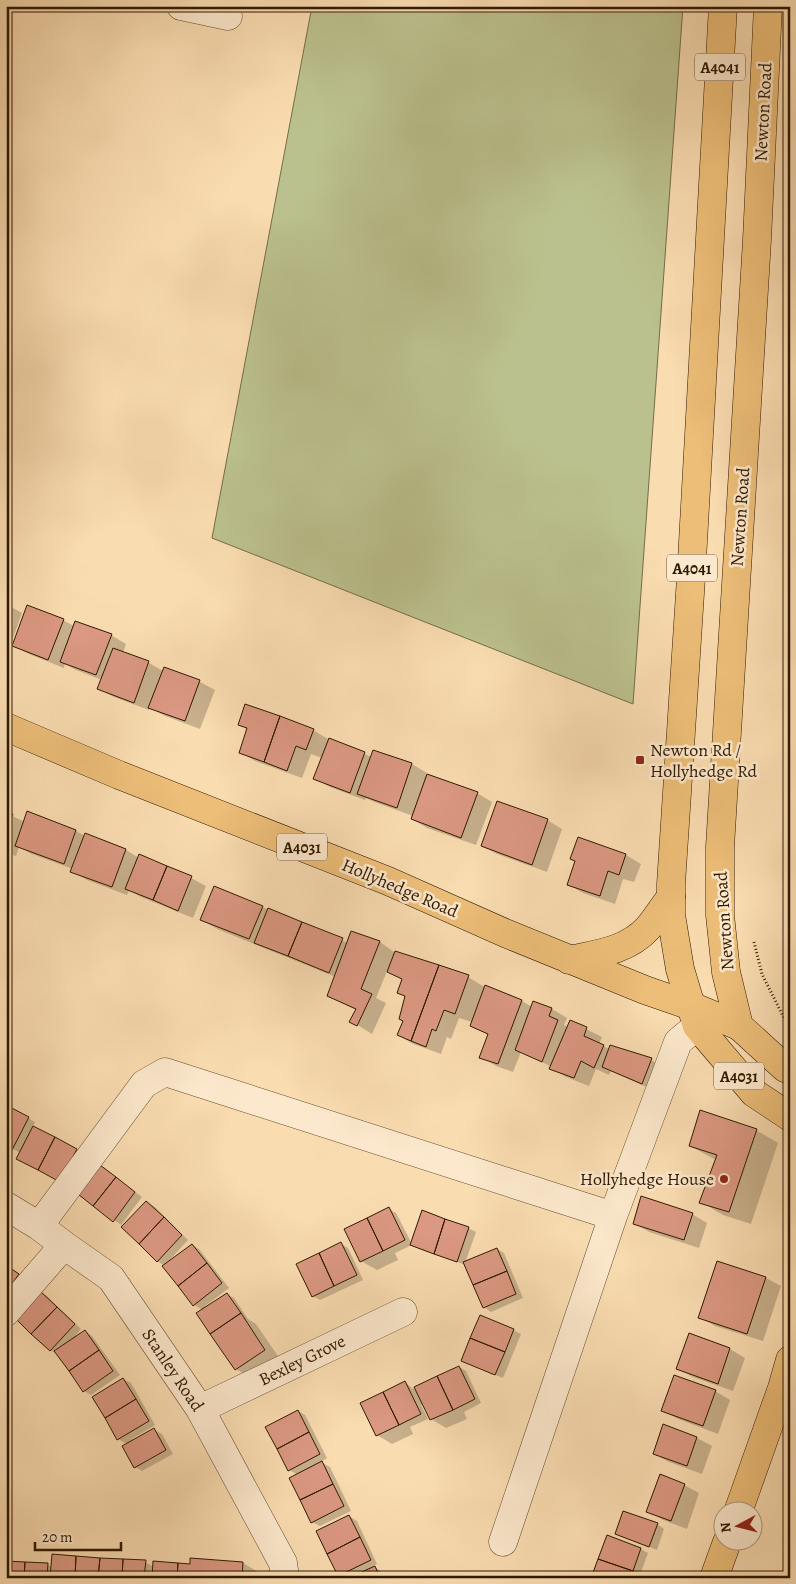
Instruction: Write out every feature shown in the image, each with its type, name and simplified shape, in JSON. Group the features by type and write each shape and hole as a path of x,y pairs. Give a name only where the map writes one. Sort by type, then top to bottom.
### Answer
{"main road":[{"name":"A4041","path":"694,1016 680,969 671,915 671,897 723,6"},
{"name":"Newton Road","path":"739,1026 726,972 720,915 720,847 756,250 768,6"},
{"name":"Hollyhedge Road","path":"6,727 119,775 388,881 505,933 645,990 694,1016 739,1026"},
{"path":"569,960 627,945 647,929 671,897"},
{"name":"A4031","path":"694,1016 754,1093 790,1117"},
{"name":"A4031","path":"739,1026 788,1073"},
{"path":"742,1502 786,1381 790,1360"},
{"path":"714,1578 723,1552"}],"street":[{"path":"180,6 228,16"},
{"path":"503,1542 613,1216 678,1042 694,1016"},
{"path":"40,1226 144,1084 165,1072 613,1216"},
{"name":"Stanley Road","path":"6,1206 40,1226 110,1278 200,1409 283,1563 285,1578"},
{"path":"6,1312 64,1245"},
{"name":"Bexley Grove","path":"200,1409 404,1312"}],"path":[{"path":"753,939 762,974 786,1022 790,1025"}],"green space":[{"path":"312,6 683,6 633,704 212,538"}],"building":[{"path":"27,605 64,619 48,660 12,646"},
{"path":"75,621 112,634 96,675 60,662"},
{"path":"113,648 149,661 134,703 97,689"},
{"path":"164,667 200,680 185,721 148,708"},
{"path":"245,704 280,716 264,762 239,753 247,728 238,725"},
{"path":"280,716 314,729 306,750 296,746 287,771 264,762"},
{"path":"329,738 365,752 350,793 313,779"},
{"path":"373,750 412,763 397,808 357,794"},
{"path":"427,774 478,792 461,838 411,819"},
{"path":"497,801 548,819 532,865 481,846"},
{"path":"6,811 13,814 6,832"},
{"path":"27,811 76,830 64,864 15,846"},
{"path":"85,833 126,849 112,887 70,872"},
{"path":"578,837 626,854 619,875 608,871 600,896 567,885 575,861 570,859"},
{"path":"139,854 167,866 153,900 125,889"},
{"path":"167,866 192,876 178,911 153,900"},
{"path":"214,886 263,906 249,939 200,920"},
{"path":"268,908 302,922 288,956 254,943"},
{"path":"302,922 343,938 329,973 288,956"},
{"path":"351,931 380,941 361,989 372,994 357,1026 349,1022 356,1009 327,996"},
{"path":"395,951 439,965 411,1041 397,1035 403,1021 399,1019 405,996 397,993 402,979 387,972"},
{"path":"439,965 469,975 455,1014 444,1010 436,1031 432,1029 426,1047 411,1041"},
{"path":"485,985 522,1000 498,1064 479,1058 488,1034 470,1026"},
{"path":"533,1001 552,1008 549,1016 558,1020 542,1062 515,1050"},
{"path":"570,1020 587,1027 584,1036 604,1045 594,1068 581,1061 574,1078 549,1069"},
{"path":"610,1045 652,1058 642,1084 602,1067"},
{"path":"6,1105 29,1117 12,1150 6,1147"},
{"name":"Hollyhedge House","path":"700,1110 757,1129 729,1212 699,1203 717,1155 689,1146"},
{"path":"33,1126 55,1137 38,1170 16,1159"},
{"path":"55,1137 77,1149 60,1182 38,1170"},
{"path":"96,1162 116,1177 93,1206 74,1191"},
{"path":"116,1177 135,1192 113,1222 93,1206"},
{"name":"Hollyhedge House","path":"641,1196 693,1213 684,1240 633,1224"},
{"path":"146,1201 164,1217 139,1244 121,1227"},
{"path":"389,1207 405,1240 383,1251 367,1218"},
{"path":"422,1210 445,1219 434,1254 410,1245"},
{"path":"164,1217 182,1235 157,1262 139,1244"},
{"path":"367,1218 383,1251 360,1262 344,1229"},
{"path":"445,1219 469,1227 457,1262 434,1254"},
{"path":"341,1242 357,1275 334,1286 319,1253"},
{"path":"192,1244 207,1263 178,1286 162,1266"},
{"path":"497,1248 507,1271 473,1285 463,1262"},
{"path":"319,1253 334,1286 312,1297 296,1264"},
{"path":"717,1261 766,1277 747,1334 698,1318"},
{"path":"207,1263 222,1283 193,1306 178,1286"},
{"path":"6,1265 19,1274 6,1292"},
{"path":"507,1271 516,1294 483,1308 473,1285"},
{"path":"39,1290 57,1307 31,1334 14,1317"},
{"path":"227,1293 241,1313 210,1334 196,1313"},
{"path":"57,1307 75,1324 50,1351 31,1334"},
{"path":"241,1313 265,1350 235,1370 210,1334"},
{"path":"480,1315 514,1329 505,1352 470,1338"},
{"path":"85,1330 99,1350 69,1371 54,1351"},
{"path":"689,1333 730,1348 718,1384 676,1369"},
{"path":"470,1338 505,1352 495,1375 461,1361"},
{"path":"99,1350 113,1371 83,1392 69,1371"},
{"path":"459,1366 475,1399 453,1410 437,1376"},
{"path":"674,1375 716,1390 703,1426 661,1411"},
{"path":"437,1376 453,1410 430,1420 414,1387"},
{"path":"123,1378 136,1399 105,1418 92,1397"},
{"path":"405,1381 421,1414 399,1425 383,1392"},
{"path":"383,1392 399,1425 376,1436 360,1403"},
{"path":"136,1399 149,1421 117,1440 105,1418"},
{"path":"298,1410 309,1432 277,1449 265,1427"},
{"path":"663,1424 697,1437 687,1466 653,1454"},
{"path":"154,1428 166,1450 134,1468 122,1446"},
{"path":"309,1432 320,1454 288,1471 277,1449"},
{"path":"322,1461 333,1484 300,1500 289,1478"},
{"path":"660,1474 685,1484 671,1521 646,1512"},
{"path":"333,1484 344,1506 311,1523 300,1500"},
{"path":"623,1511 658,1523 649,1547 615,1534"},
{"path":"349,1515 360,1537 327,1554 316,1531"},
{"path":"607,1535 641,1548 633,1571 598,1559"},
{"path":"360,1537 371,1560 338,1576 327,1554"},
{"path":"52,1554 76,1556 75,1578 50,1578"},
{"path":"76,1556 100,1558 98,1578 75,1578"},
{"path":"100,1558 123,1559 122,1578 98,1578"},
{"path":"190,1558 243,1562 242,1578 177,1578 178,1563 190,1564"},
{"path":"123,1559 146,1560 144,1578 122,1578"},
{"path":"598,1559 633,1571 630,1578 591,1578"},
{"path":"6,1561 25,1562 24,1578 6,1578"},
{"path":"153,1561 178,1563 177,1578 152,1578"},
{"path":"25,1562 48,1563 47,1578 24,1578"},
{"path":"375,1566 380,1578 348,1578"}],"place":[{"name":"Newton Rd / Hollyhedge Rd","path":"640,760"},
{"name":"Hollyhedge House","path":"724,1179"}]}
